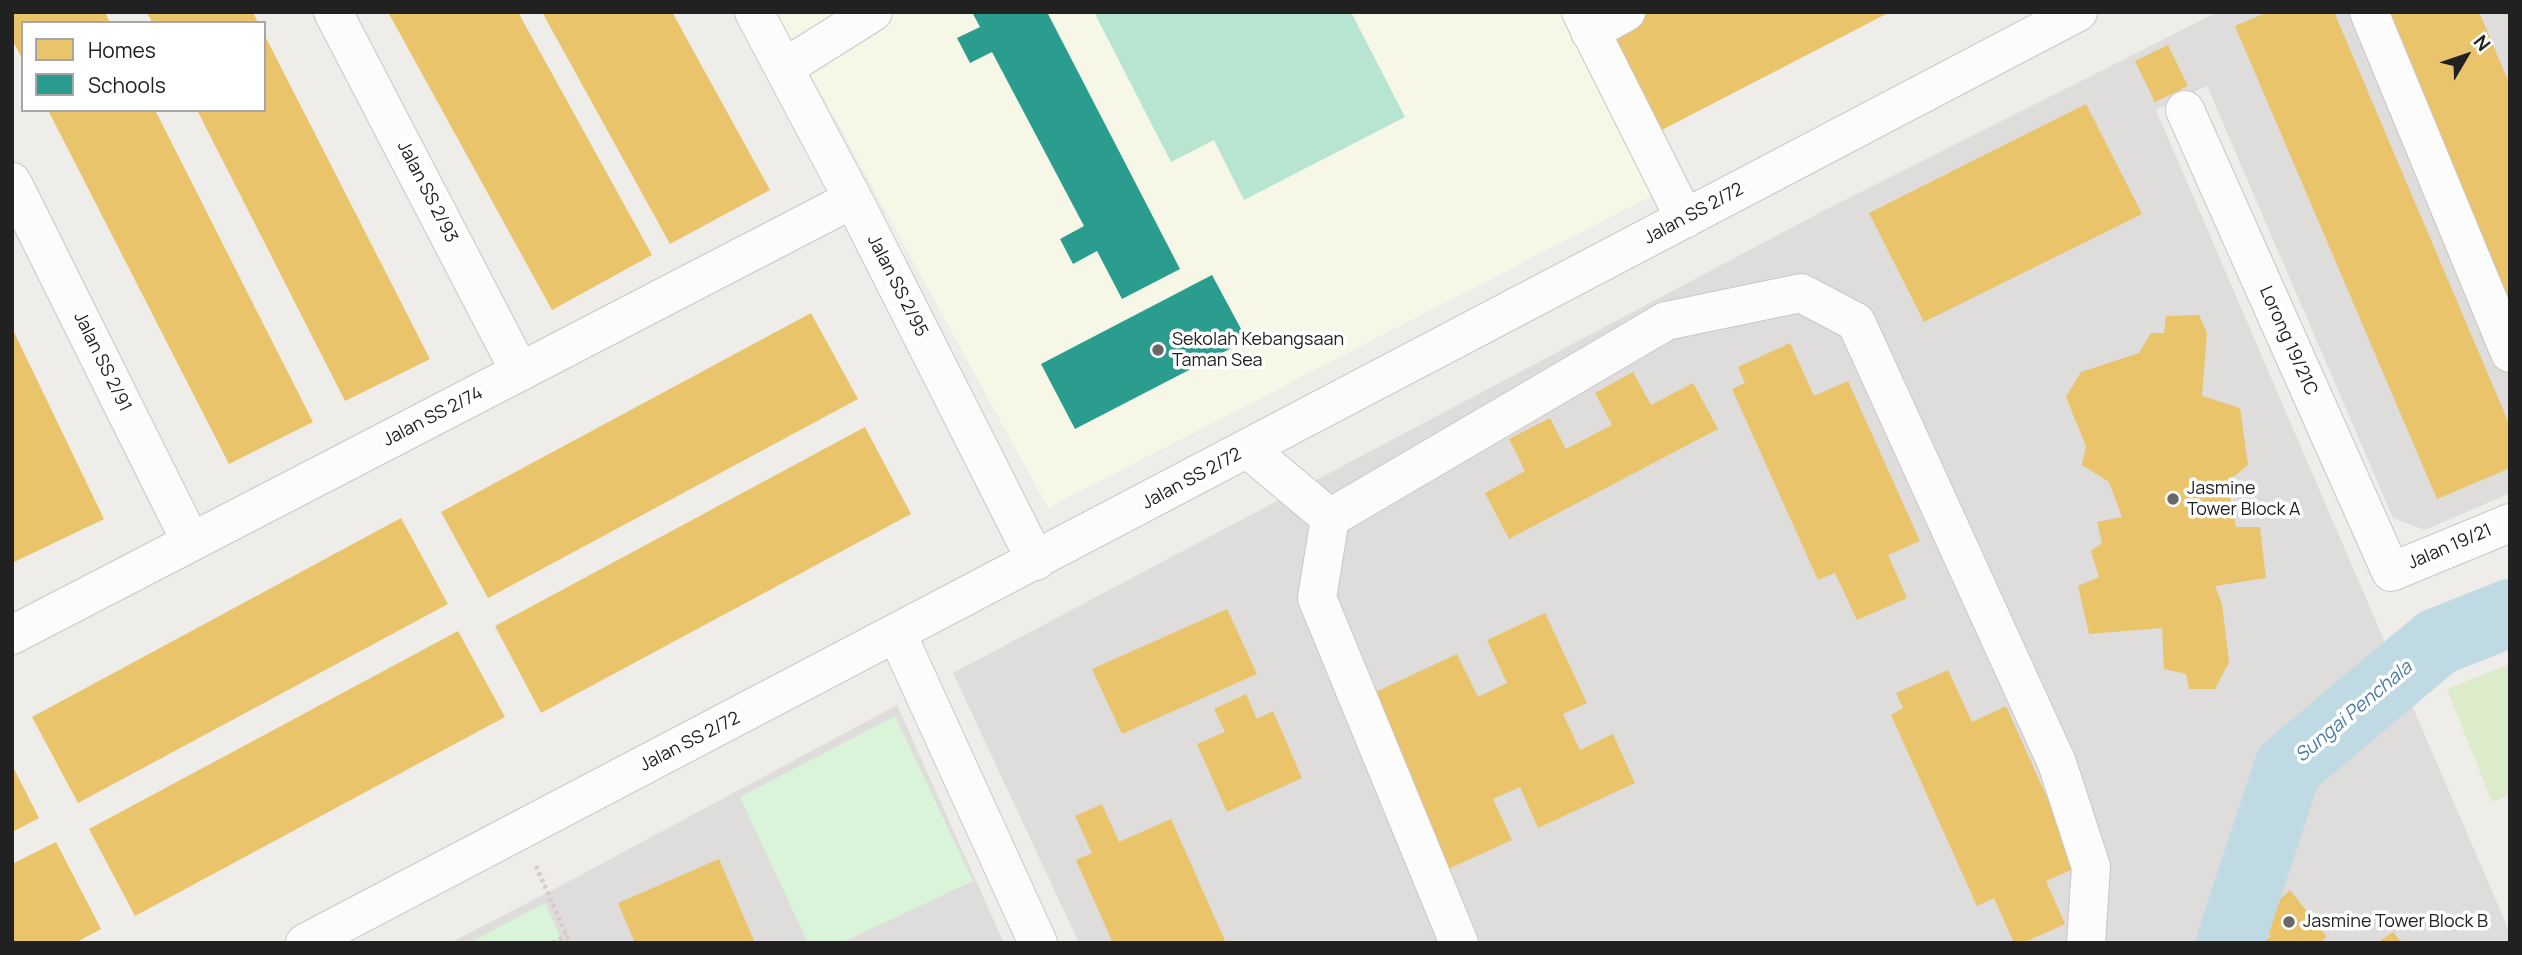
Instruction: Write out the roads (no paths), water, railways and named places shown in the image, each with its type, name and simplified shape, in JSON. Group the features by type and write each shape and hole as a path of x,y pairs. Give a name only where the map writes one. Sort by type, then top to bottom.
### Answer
{"street":[{"name":"Jalan SS 2/93","path":"333,12 520,372"},
{"name":"Jalan SS 2/95","path":"754,12 853,199 1036,561"},
{"path":"784,68 873,12"},
{"path":"1626,12 1586,22 1685,219"},
{"name":"Jalan SS 2/72","path":"317,940 2078,12"},
{"path":"2369,12 2510,353"},
{"name":"Lorong 19/21C","path":"2185,110 2391,572"},
{"name":"Jalan SS 2/91","path":"12,182 191,542"},
{"name":"Jalan SS 2/74","path":"16,624 191,542 853,199"},
{"path":"1330,518 1666,321 1801,293 1856,322 2057,763 2091,867 2086,943"},
{"path":"1248,449 1330,518"},
{"path":"1330,518 1317,598 1459,943"},
{"name":"Jalan 19/21","path":"2391,572 2510,523"},
{"path":"897,634 1038,943"}],"waterway":[{"name":"Sungai Penchala","path":"2230,943 2288,767 2437,642 2510,613"}],"place":[{"name":"Sekolah Kebangsaan Taman Sea","path":"1158,350"},
{"name":"Jasmine Tower Block A","path":"2173,499"},
{"name":"Jasmine Tower Block B","path":"2289,922"}]}
